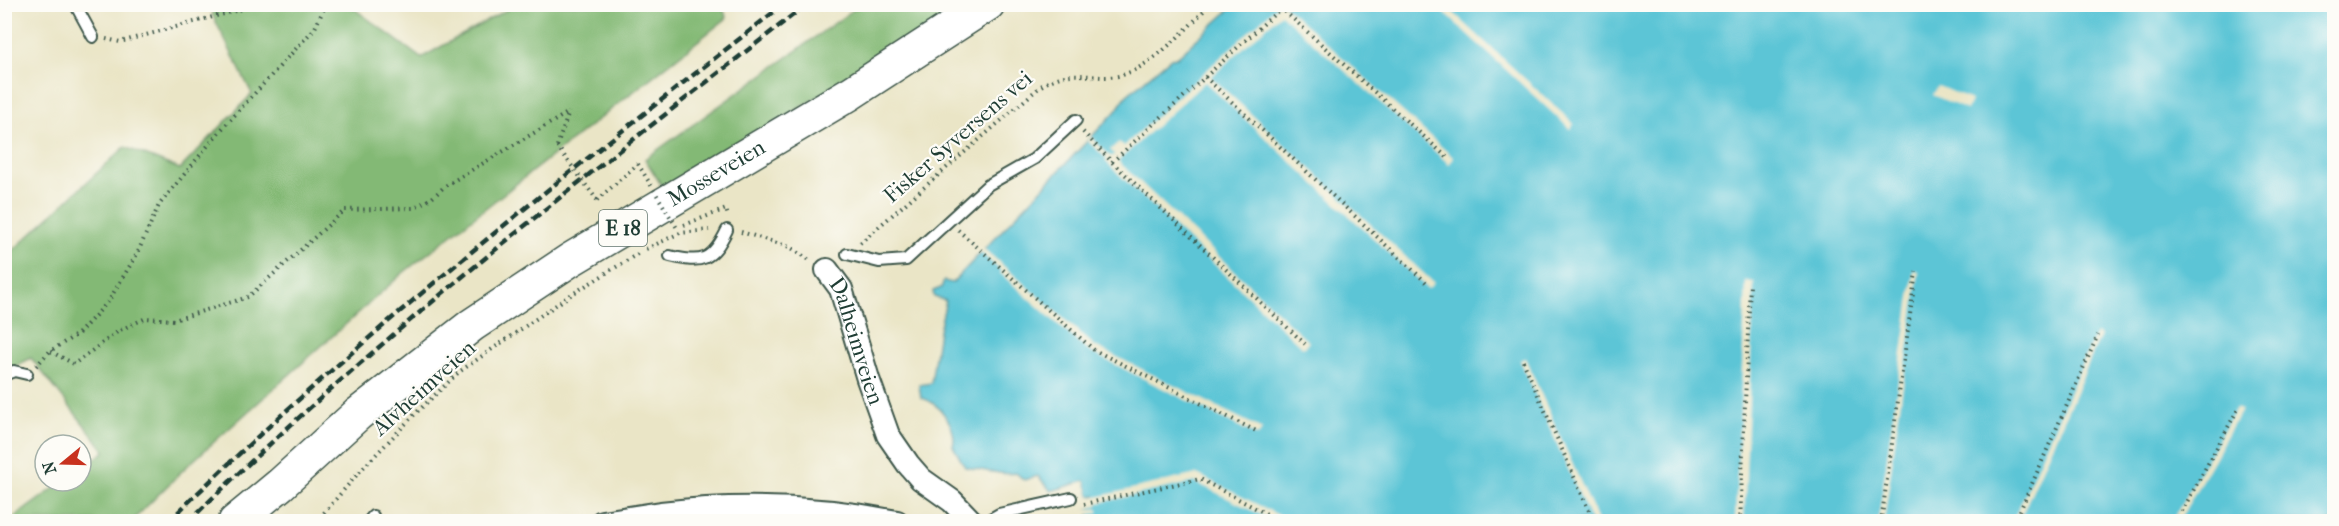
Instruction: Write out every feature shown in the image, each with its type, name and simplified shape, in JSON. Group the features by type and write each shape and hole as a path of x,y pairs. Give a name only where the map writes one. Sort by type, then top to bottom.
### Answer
{"highway":[{"name":"Mosseveien","path":"235,522 358,414 436,352 497,308 570,260 851,93 988,4"},
{"name":"Mosseveien","path":"256,522 281,484"}],"street":[{"name":"Dalheimveien","path":"827,270 841,289 868,380 888,435 921,479 952,501 972,522"},
{"path":"602,522 662,513 749,508 816,511 897,522"}],"lane":[{"path":"75,4 93,37"},
{"path":"847,254 879,262 906,260 988,185 1034,159 1075,121"},
{"path":"670,256 694,261 702,260 715,250 727,230"},
{"path":"4,375 14,371 27,374"},
{"path":"985,522 999,514 1071,498"}],"path":[{"path":"93,37 120,42 261,4"},
{"path":"326,4 315,28 220,131 159,205 137,254 108,302 78,334 50,351 74,364 120,330 146,318 174,320 248,297 345,210 413,208 569,112 557,146 597,200 638,164 677,228 726,209"},
{"name":"Fisker Syversens vei","path":"847,254 1041,86 1066,74 1109,76 1133,71 1147,62 1210,4"},
{"path":"1112,162 1281,8 1450,160"},
{"path":"1205,77 1430,285"},
{"path":"1075,121 1112,162 1305,344"},
{"path":"948,222 1094,350 1258,432"},
{"name":"Dalheimveien","path":"727,230 790,247 827,270"},
{"name":"Alvheimveien","path":"316,522 400,429 459,372 569,296 647,248 681,233 695,232"},
{"path":"1881,522 1916,272"},
{"path":"1740,522 1750,284"},
{"path":"2015,522 2098,335"},
{"path":"1523,361 1594,522"},
{"path":"2176,522 2238,409"},
{"path":"1096,501 1200,479 1282,522"}],"green space":[{"path":"219,5 349,5 421,58 515,5 721,5 727,18 403,273 185,468 132,521 9,521 48,493 93,493 93,460 105,451 93,433 31,358 5,372 4,251 11,252 125,147 180,169 252,94 212,14"},
{"path":"860,5 967,5 665,191 645,159"}],"water":[{"path":"1235,5 2334,5 2334,521 1089,521 1089,514 1084,509 1098,505 1095,496 1090,496 1085,481 1051,491 1038,476 1024,480 1016,473 998,473 965,467 953,446 953,431 946,416 934,404 921,398 919,385 931,383 946,301 934,297 933,291 941,288 944,281 952,283 1116,111 1126,96 1171,58 1177,57"}],"pier":[{"path":"1279,4 1294,14 1454,158 1449,164 1281,14 1211,77 1434,283 1428,289 1205,82 1118,161 1309,342 1303,348 1105,161 1107,159 1088,141 1091,137 1110,156 1113,156 1110,150 1119,142 1124,146"},
{"path":"1436,5 1445,5 1574,124 1570,129"},
{"path":"1938,86 1971,100 1967,110 1933,95"},
{"path":"983,248 1095,346 1262,429 1258,436 1088,351 1000,273 1001,271 980,252"},
{"path":"1914,270 1919,271 1884,521 1878,521"},
{"path":"1746,282 1754,282 1744,521 1735,522"},
{"path":"2096,333 2101,335 2019,521 2013,521"},
{"path":"1525,358 1598,521 1591,521 1520,360"},
{"path":"2236,408 2241,410 2179,521 2172,521"},
{"path":"1197,474 1290,521 1273,521 1195,482 1098,503 1098,506 1084,509 1098,509 1098,513 1085,515 1081,511 1083,506 1094,504 1093,499 1088,498 1083,485 1078,486 1077,483 1085,481 1090,496 1096,497"}],"railway":[{"path":"168,522 315,385 468,254 784,4"},
{"path":"188,522 261,452 412,319 568,191 807,4"}]}
